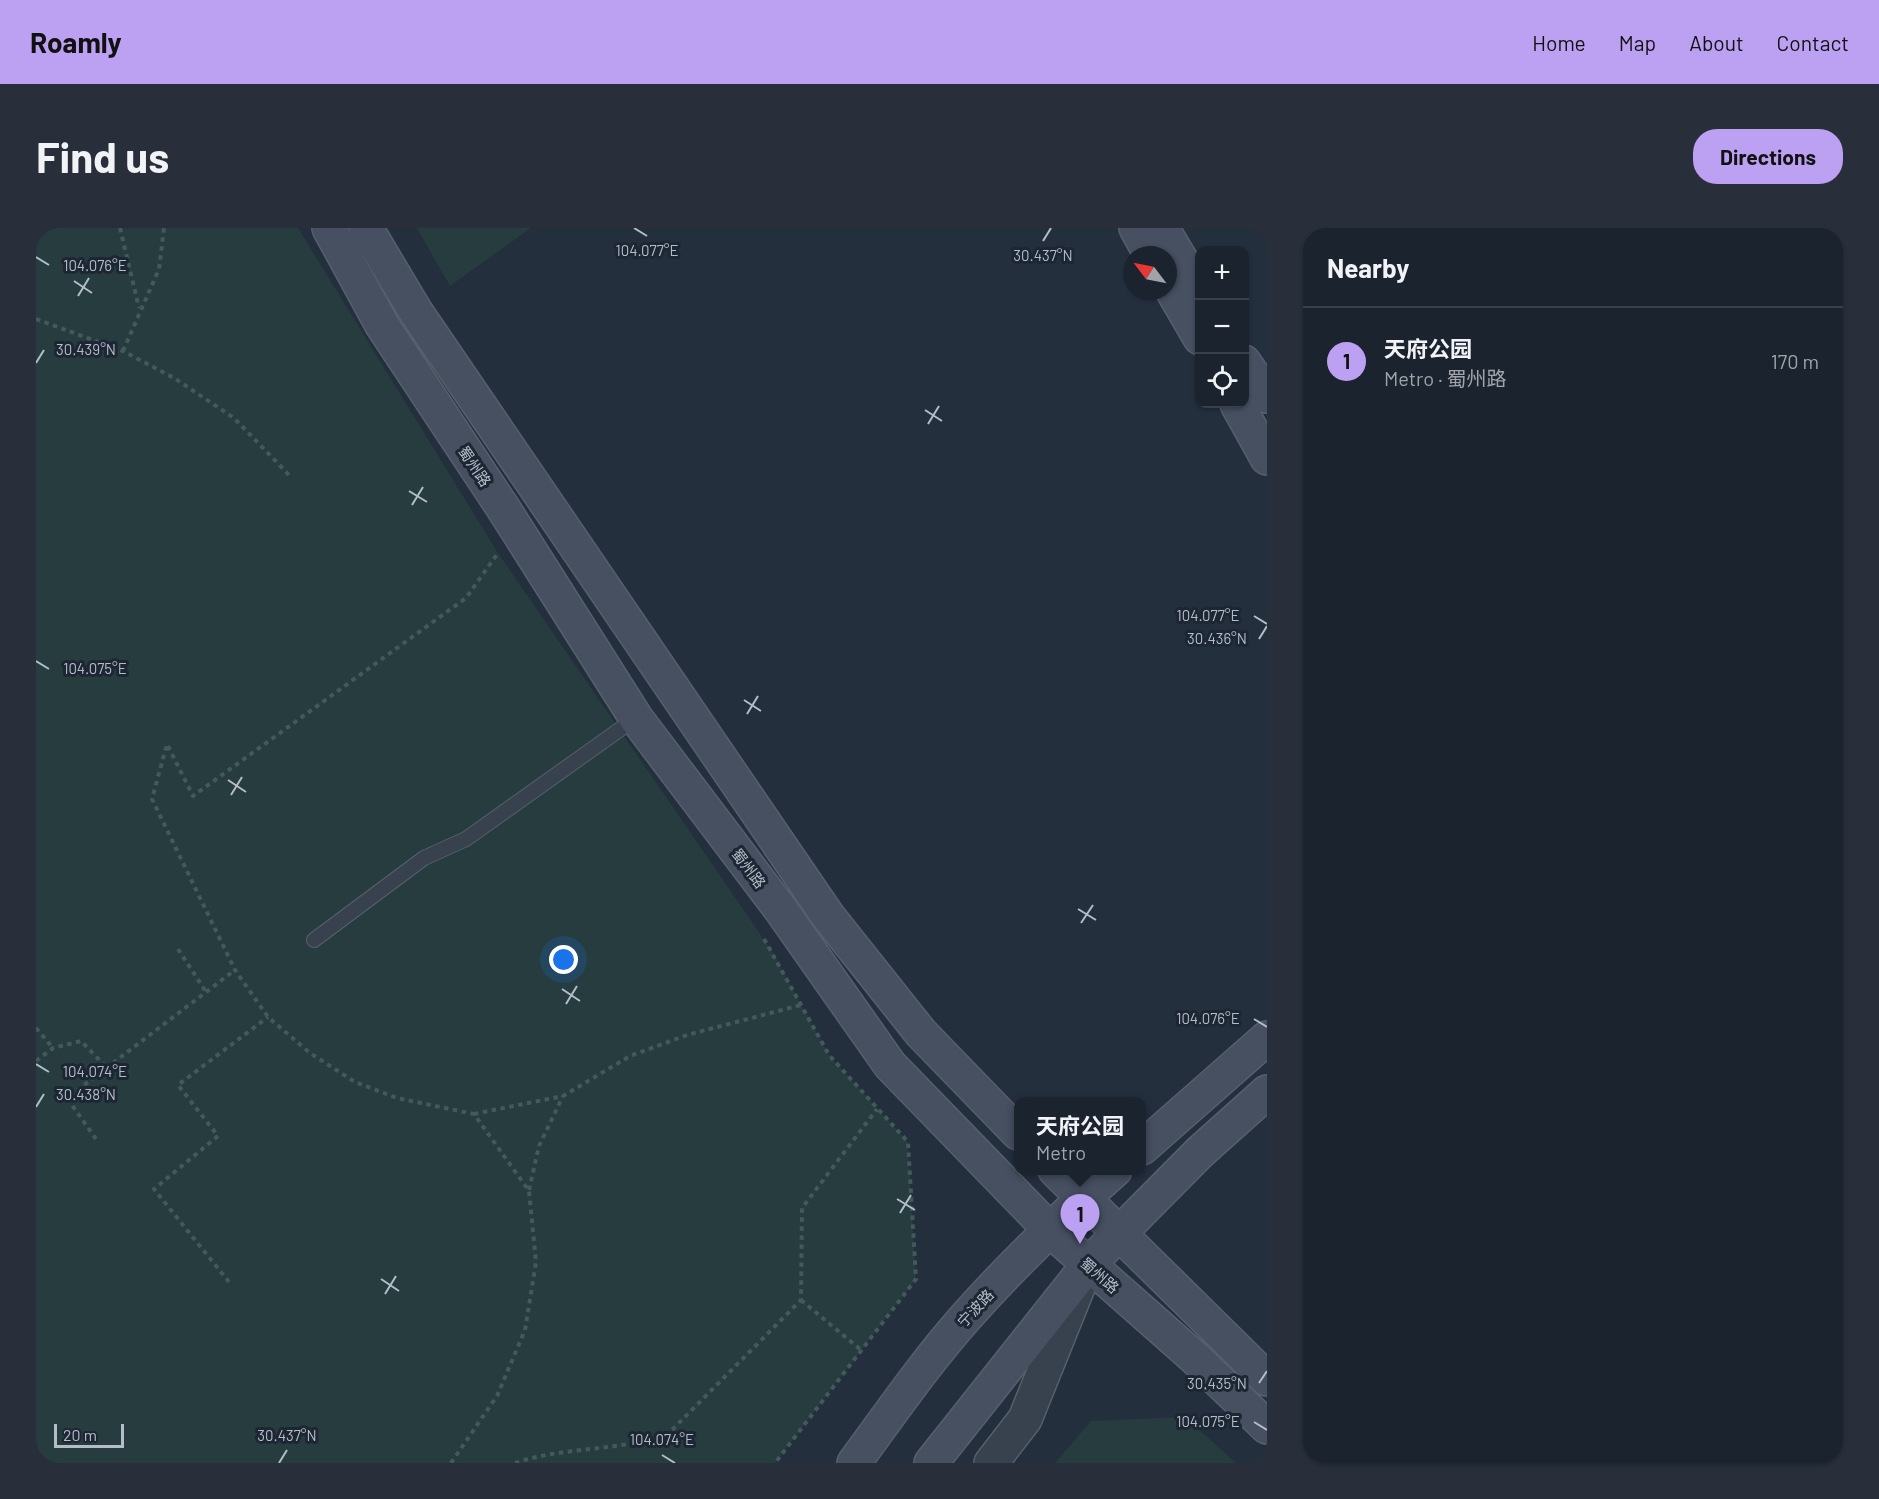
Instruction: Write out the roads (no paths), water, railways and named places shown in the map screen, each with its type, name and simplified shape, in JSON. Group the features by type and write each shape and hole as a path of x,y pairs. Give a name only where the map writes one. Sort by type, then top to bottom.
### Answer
{"main road":[{"name":"蜀州路","path":"329,228 382,326 505,511 636,718 781,910 890,1065 1051,1231 1196,1358 1267,1427"},
{"path":"366,228 416,312 828,916 921,1033 1014,1129"},
{"path":"1136,228 1147,246"},
{"path":"1162,228 1195,284"},
{"path":"1177,298 1195,329"},
{"path":"1249,368 1267,396"},
{"path":"1239,408 1267,458"},
{"path":"1146,1144 1267,1038"},
{"path":"931,1463 1088,1265 1200,1152 1267,1092"},
{"path":"1060,1175 1267,1379"},
{"name":"宁波路","path":"854,1463 921,1371 965,1317 1109,1175"}],"street":[{"path":"991,1463 1025,1419 1088,1265"}],"lane":[{"path":"314,940 424,858 466,839 636,718"}],"place":[{"name":"天府公园","path":"1080,1244"}]}
